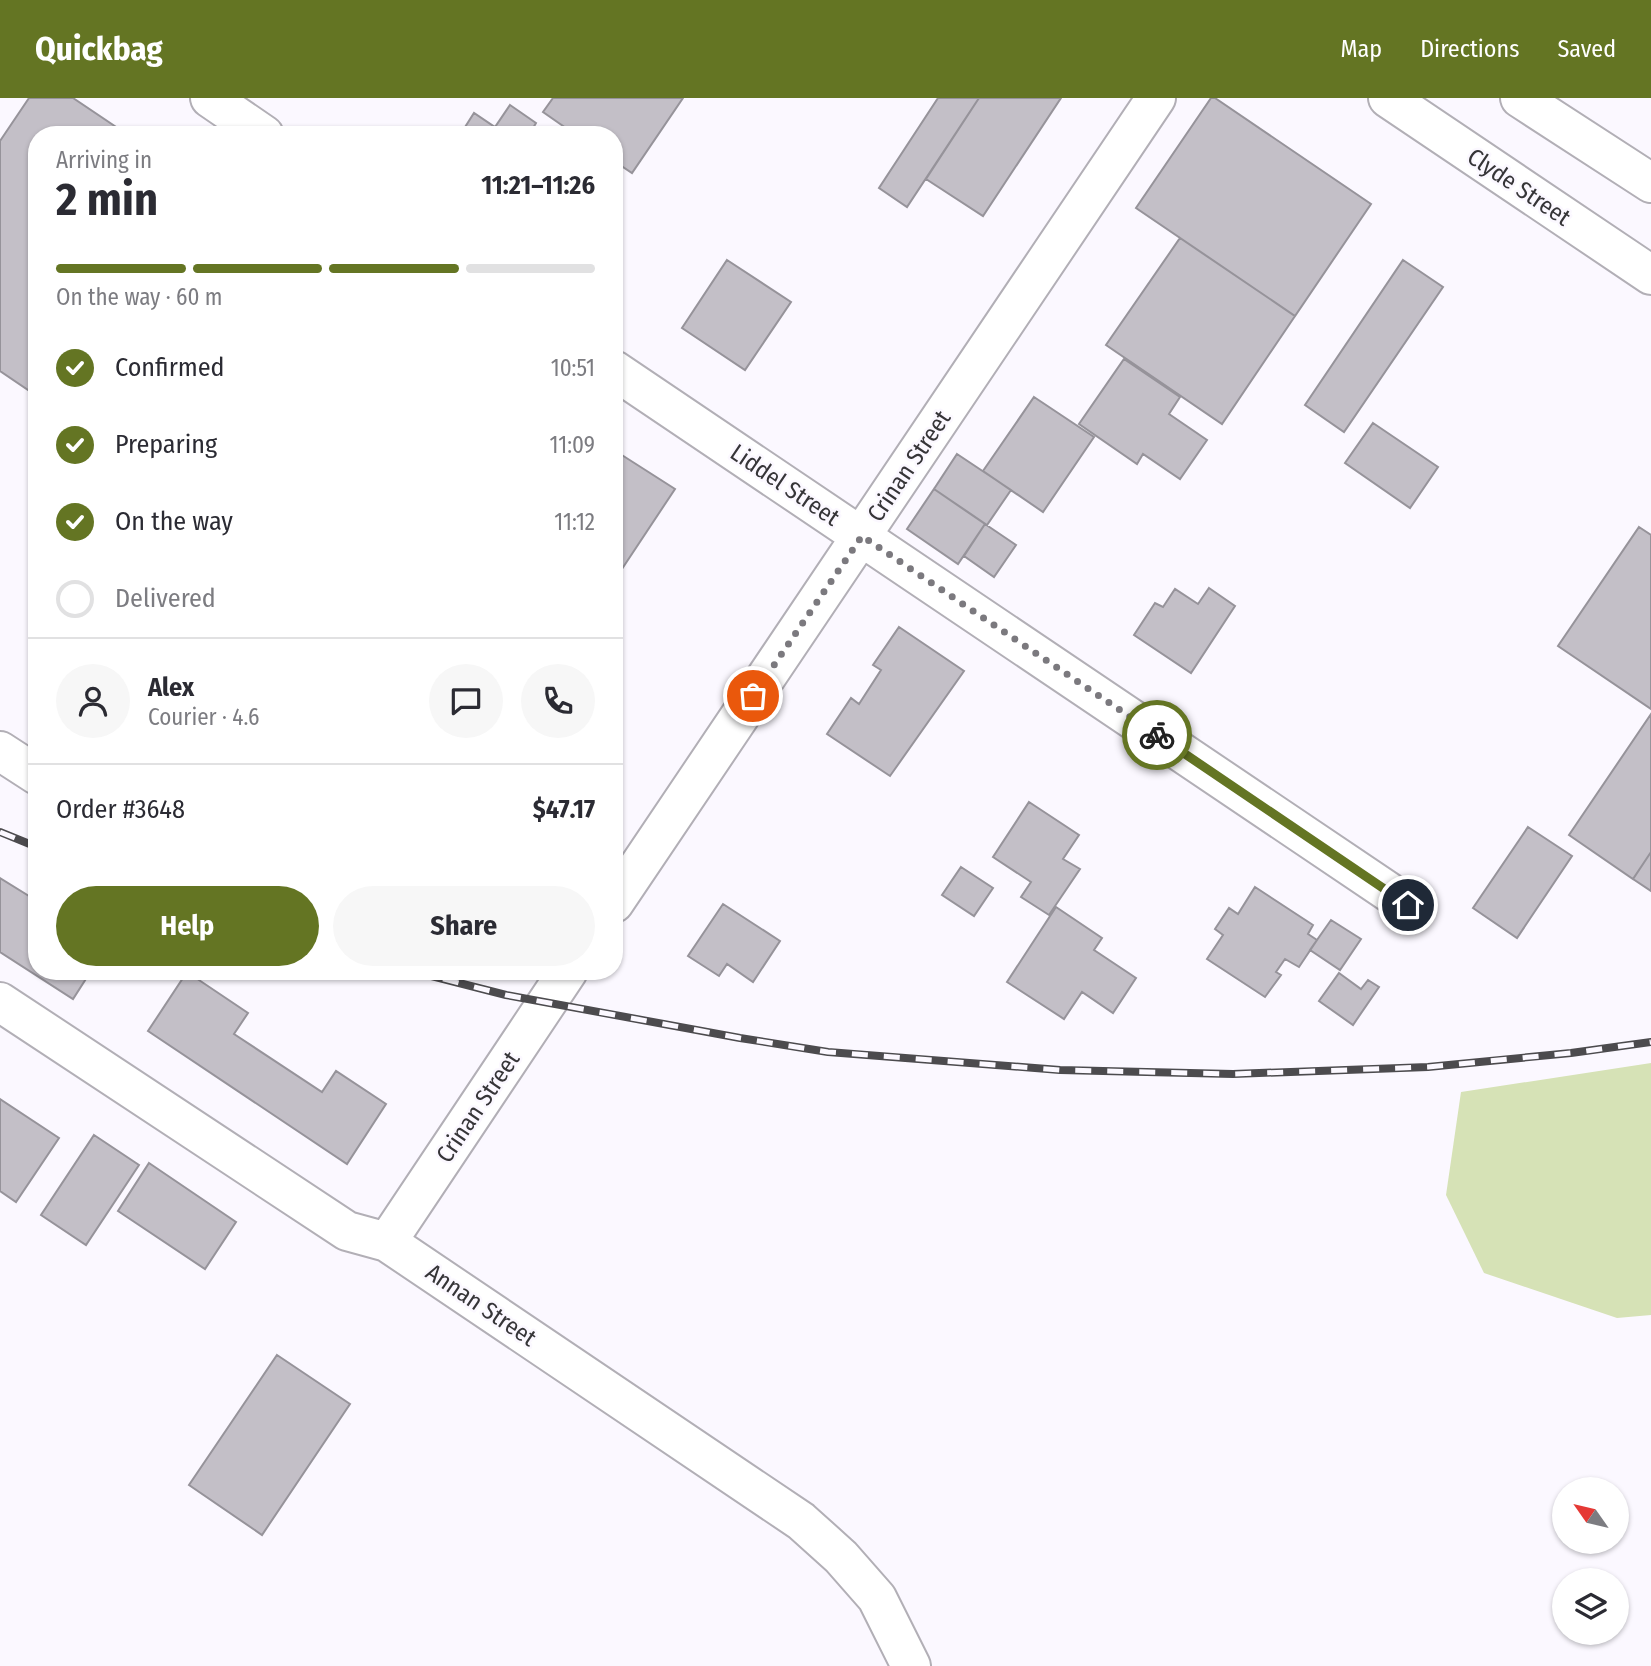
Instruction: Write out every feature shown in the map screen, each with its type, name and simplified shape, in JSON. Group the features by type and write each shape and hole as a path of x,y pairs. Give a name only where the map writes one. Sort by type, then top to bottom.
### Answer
{"main road":[{"path":"209,98 251,126"},
{"name":"Crinan Street","path":"623,890 1156,98"},
{"name":"Clyde Street","path":"1388,98 1651,275"},
{"path":"1520,98 1651,183"},
{"name":"Liddel Street","path":"623,376 1408,905"},
{"path":"0,751 28,769"},
{"name":"Crinan Street","path":"387,1242 562,980"},
{"name":"Annan Street","path":"0,1002 347,1231 387,1242 801,1521 841,1557 877,1598 911,1666"}],"green space":[{"path":"1651,1063 1651,1315 1617,1318 1484,1273 1446,1195 1461,1092"}],"building":[{"path":"29,98 73,98 115,126 28,126 28,390 0,371 0,141"},
{"path":"553,98 683,98 632,173 623,167 623,126 563,126 543,112"},
{"path":"938,98 979,98 907,207 879,188"},
{"path":"979,98 1061,98 983,216 926,179"},
{"path":"1211,98 1215,98 1371,204 1295,316 1136,208"},
{"path":"510,105 536,123 534,126 496,126"},
{"path":"474,113 494,126 466,126"},
{"path":"1180,238 1295,316 1222,424 1106,345"},
{"path":"727,260 791,302 745,370 682,328"},
{"path":"1403,260 1443,287 1344,432 1305,405"},
{"path":"1124,359 1180,397 1169,414 1207,440 1180,479 1143,454 1137,464 1079,424"},
{"path":"1034,397 1094,437 1043,512 983,471"},
{"path":"1373,423 1438,467 1410,508 1345,463"},
{"path":"957,454 1011,490 987,525 934,489"},
{"path":"623,456 675,489 623,567"},
{"path":"934,489 985,524 958,564 907,529"},
{"path":"985,524 1016,545 994,577 964,556"},
{"path":"1639,527 1651,535 1651,709 1558,646"},
{"path":"1209,588 1235,606 1191,673 1134,635 1155,603 1163,607 1175,589 1198,604"},
{"path":"899,627 964,671 890,776 827,734 851,698 859,704 881,670 873,665"},
{"path":"1651,714 1651,852 1633,879 1569,835"},
{"path":"1029,802 1079,835 1063,859 1080,869 1049,915 1021,897 1031,882 993,857"},
{"path":"1528,827 1572,856 1517,938 1473,908"},
{"path":"1651,852 1651,891 1633,879"},
{"path":"961,867 993,888 974,916 942,895"},
{"path":"0,878 28,895 28,970 0,952"},
{"path":"1255,887 1313,925 1308,934 1317,940 1299,967 1285,959 1276,972 1281,975 1265,997 1207,959 1223,935 1215,929 1229,908 1238,914"},
{"path":"723,904 780,941 753,982 727,964 719,976 688,956"},
{"path":"1056,907 1102,938 1094,950 1136,978 1113,1013 1082,992 1064,1019 1007,982"},
{"path":"1331,920 1361,939 1340,970 1310,950"},
{"path":"1339,973 1361,989 1368,980 1379,987 1353,1025 1319,1001"},
{"path":"43,980 85,980 73,999"},
{"path":"182,980 199,980 248,1013 234,1034 322,1092 336,1071 386,1104 347,1164 148,1031"},
{"path":"0,1099 59,1138 16,1202 0,1191"},
{"path":"94,1135 139,1165 86,1245 41,1215"},
{"path":"149,1163 236,1222 205,1269 118,1211"},
{"path":"277,1355 350,1404 262,1535 189,1485"}],"railway":[{"path":"0,832 28,843"},
{"path":"447,980 506,995 828,1052 1060,1070 1233,1074 1428,1067 1651,1042"}],"way so far":[{"path":"753,696 862,536 1157,735"}],"route":[{"path":"1157,735 1408,905"}]}
